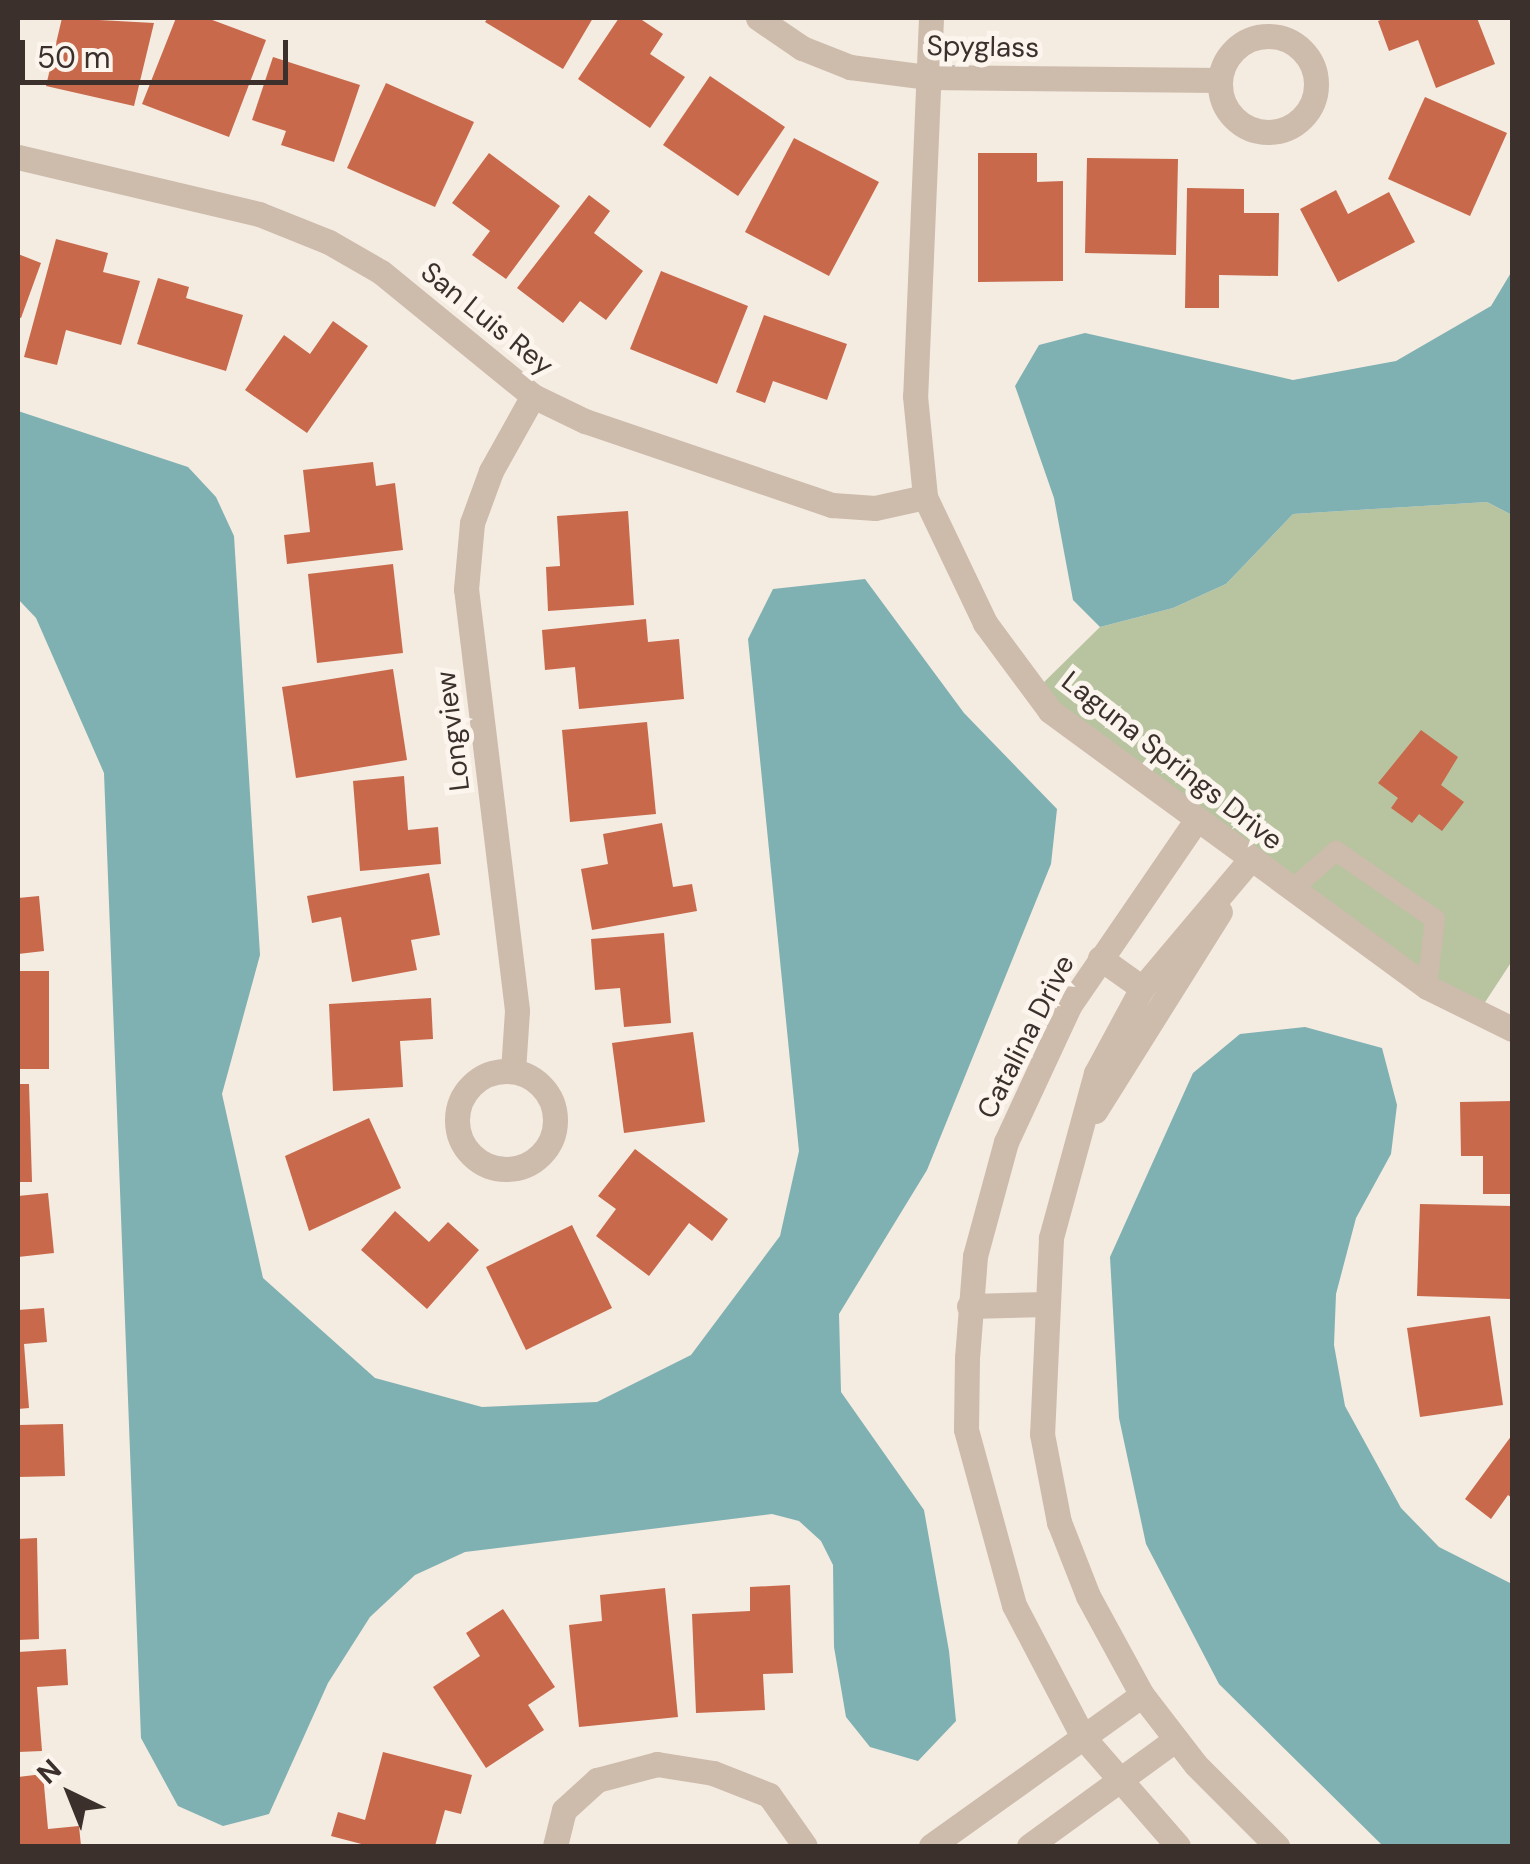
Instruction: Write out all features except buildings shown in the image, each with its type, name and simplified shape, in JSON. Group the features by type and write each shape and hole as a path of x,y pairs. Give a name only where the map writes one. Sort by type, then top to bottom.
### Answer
{"street":[{"name":"Spyglass","path":"758,18 802,48 850,67 928,77 1220,80"},
{"name":"Laguna Springs Drive","path":"930,18 915,396 925,497 985,623 1050,711 1196,822 1427,987 1512,1029"},
{"name":"San Luis Rey","path":"18,156 259,214 329,242 381,272 533,396 832,505 875,508 925,497"},
{"name":"Longview","path":"512,1071 518,1010 466,589 472,523 491,471 533,396"},
{"name":"Catalina Drive","path":"1178,1846 1083,1737 1014,1605 992,1542 966,1429 969,1306 1006,1142 1042,1058 1100,958 1196,822"},
{"path":"1249,860 1142,988 1096,1073 1051,1238 1042,1434 1060,1522 1088,1596 1142,1694 1176,1740 1277,1846"},
{"path":"1082,1132 1249,860"},
{"path":"1100,958 1142,988"},
{"path":"969,1306 1046,1304"},
{"path":"931,1846 1142,1694"},
{"path":"1029,1846 1176,1740"},
{"path":"555,1846 564,1810 597,1780 657,1764 714,1773 769,1795 805,1846"}],"lane":[{"path":"1291,890 1336,851 1434,920 1427,987"}],"green space":[{"path":"1487,502 1512,515 1512,961 1478,1013 1035,691 1100,627 1173,608 1226,584 1293,514"}],"water":[{"path":"1512,271 1512,515 1487,502 1293,514 1226,584 1173,608 1100,627 1073,600 1054,498 1015,386 1039,345 1085,333 1293,380 1396,361 1491,306"},
{"path":"18,411 188,467 216,497 234,536 260,955 222,1094 263,1278 375,1378 482,1407 597,1402 691,1355 780,1236 799,1151 748,639 773,589 865,579 964,713 1057,809 1051,864 927,1170 839,1314 841,1392 924,1510 949,1651 956,1721 918,1761 870,1747 846,1717 834,1647 833,1565 821,1541 799,1521 772,1514 465,1552 415,1575 370,1617 328,1683 269,1814 223,1826 178,1806 141,1738 104,773 36,618 18,599"},
{"path":"1305,1027 1382,1048 1397,1105 1391,1154 1356,1218 1336,1294 1334,1345 1345,1406 1401,1508 1439,1547 1512,1584 1512,1846 1383,1846 1219,1684 1146,1544 1119,1418 1110,1257 1193,1073 1240,1034"}]}
